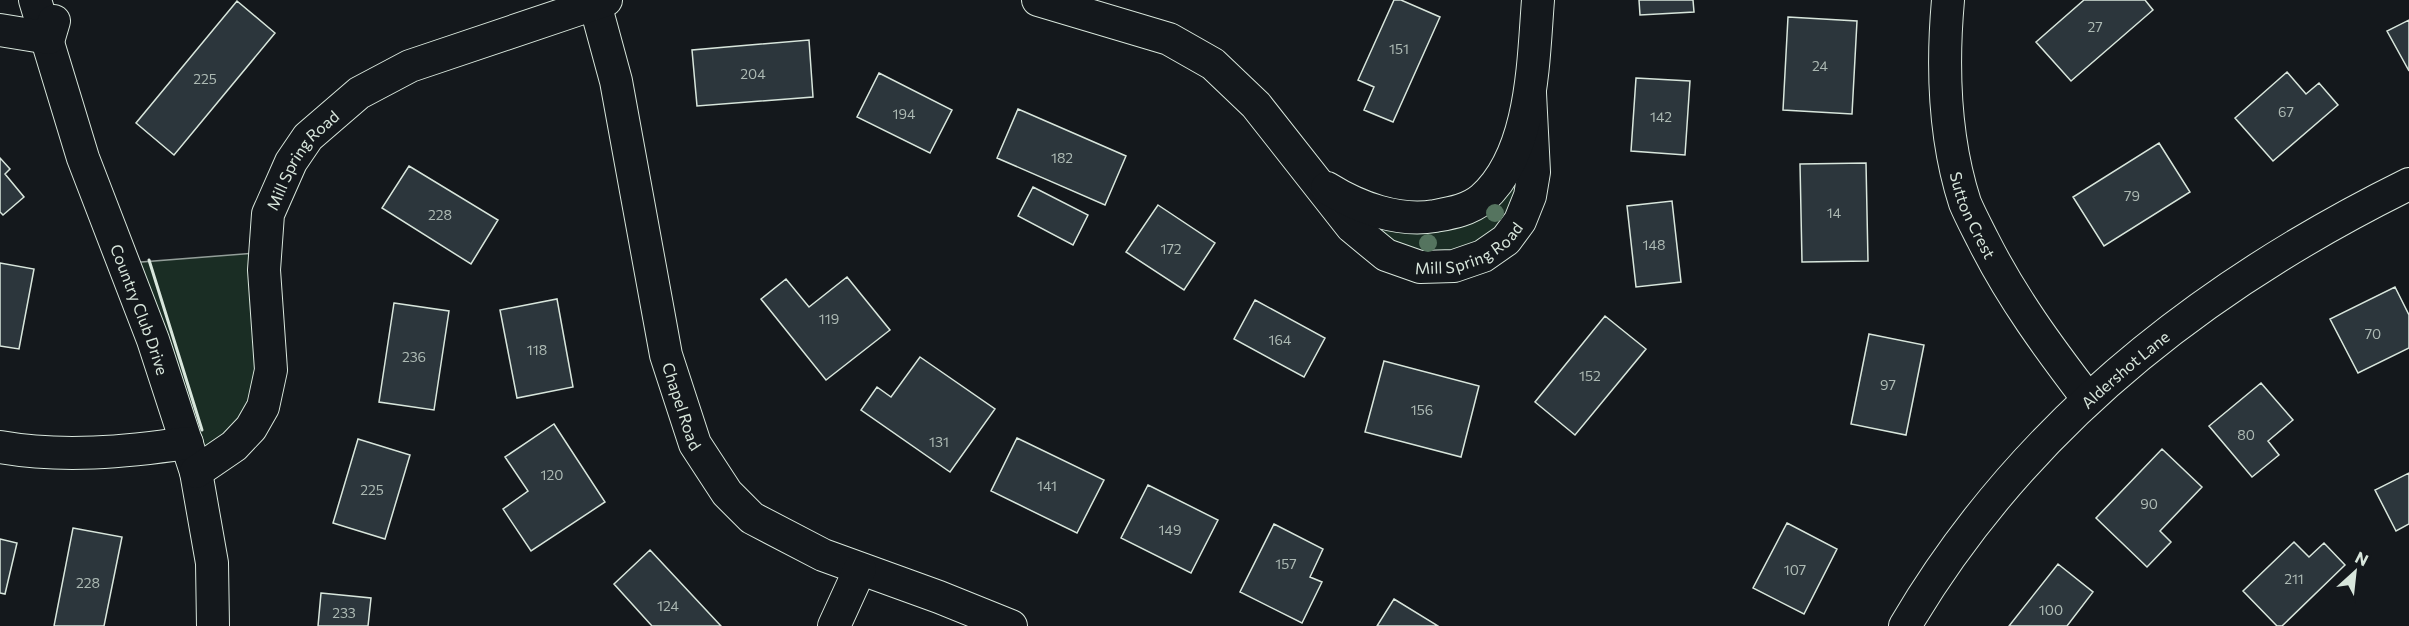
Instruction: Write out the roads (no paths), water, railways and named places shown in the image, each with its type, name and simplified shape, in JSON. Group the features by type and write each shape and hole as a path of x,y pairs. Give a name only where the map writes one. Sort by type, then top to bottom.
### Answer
{"street":[{"name":"Country Club Drive","path":"35,0 49,38 83,158 153,340 191,457 212,563 213,626"},
{"path":"0,30 49,38 58,0"},
{"name":"Mill Spring Road","path":"1038,0 1118,12 1213,64 1256,105 1352,227 1386,255 1420,267 1454,266 1483,256 1506,240 1520,221 1530,196 1534,172 1530,93 1538,0"},
{"name":"Sutton Crest","path":"1948,0 1945,100 1954,164 1966,205 2000,274 2028,320 2088,399"},
{"name":"Mill Spring Road","path":"0,447 40,452 142,450 191,457 234,446 251,428 263,407 271,370 264,270 268,214 291,162 308,137 359,93 410,66 599,1"},
{"name":"Chapel Road","path":"599,1 616,81 666,355 695,444 727,493 752,518 824,555 1011,626"},
{"name":"Mill Spring Road","path":"1315,181 1346,200 1378,212 1416,219 1455,213 1480,200 1496,184 1518,142 1530,93"},
{"name":"Aldershot Lane","path":"1905,626 1931,583 2017,470 2088,399 2159,338 2278,254 2409,184"},
{"path":"834,626 860,569"}]}
